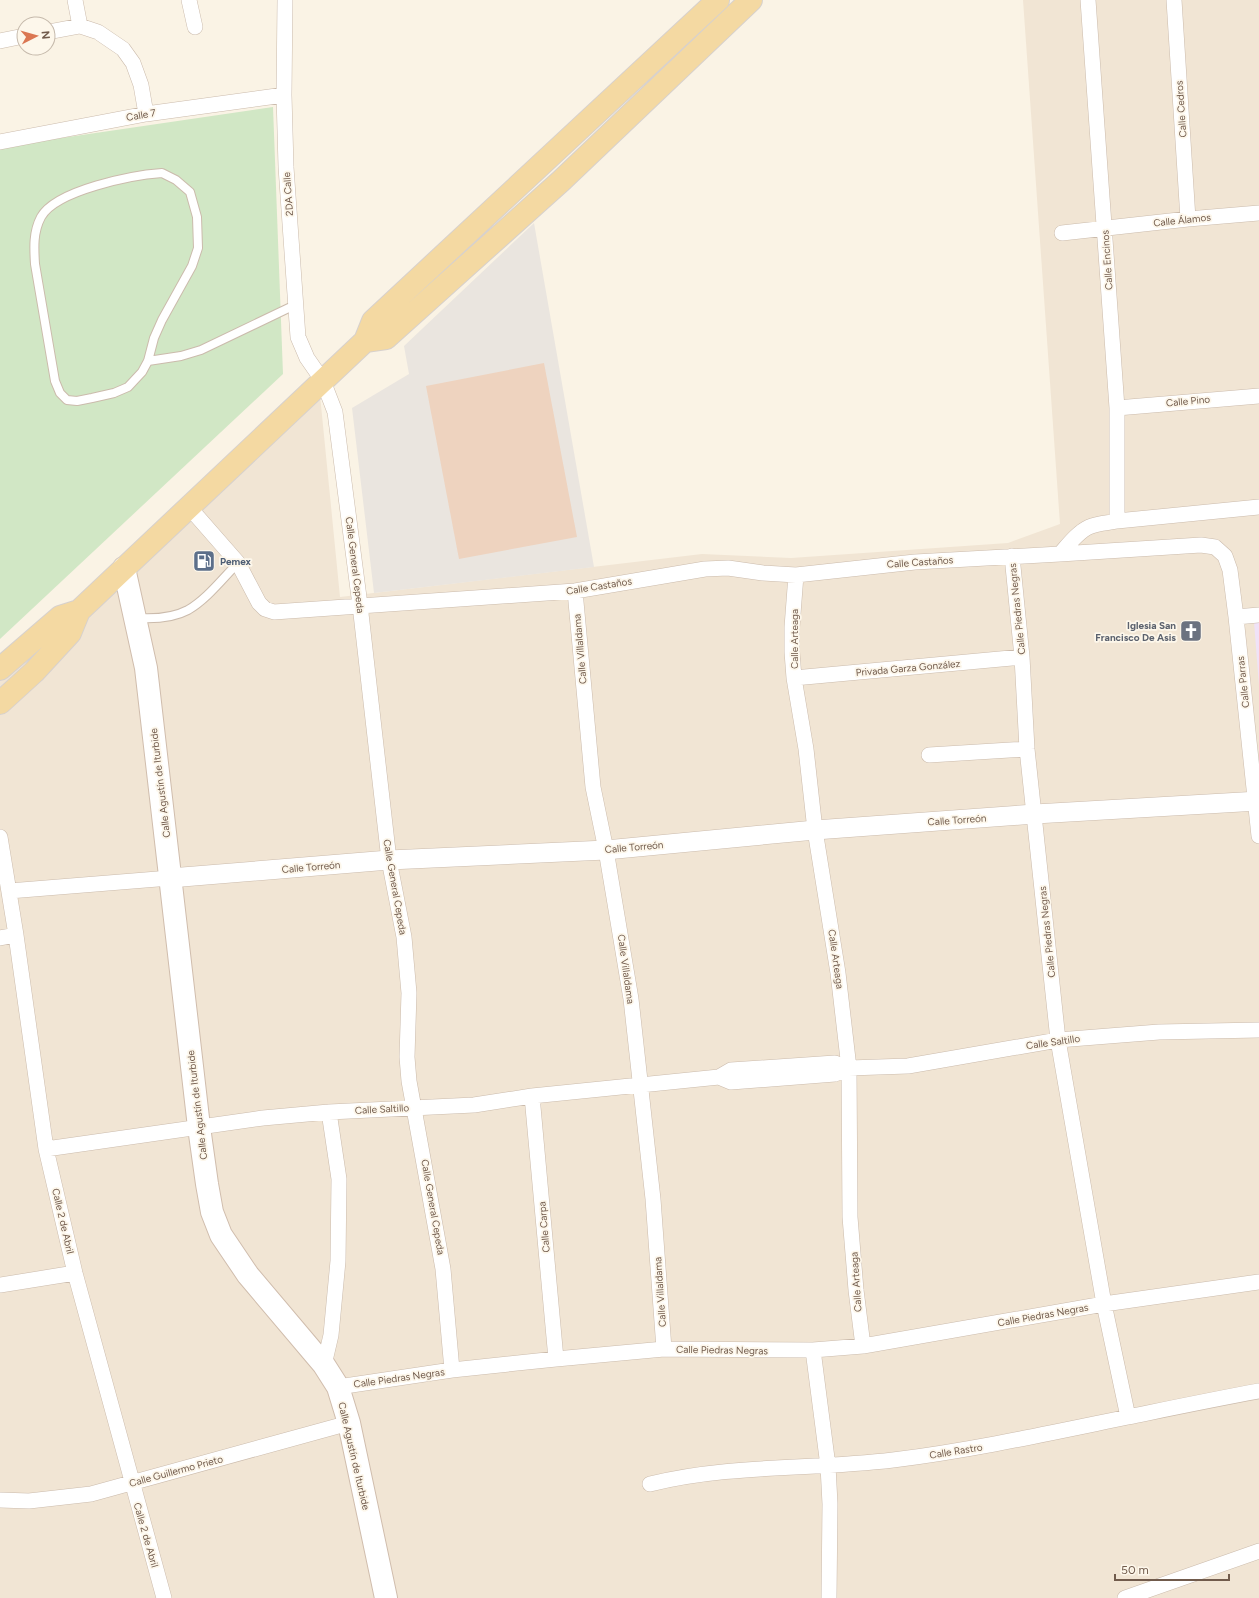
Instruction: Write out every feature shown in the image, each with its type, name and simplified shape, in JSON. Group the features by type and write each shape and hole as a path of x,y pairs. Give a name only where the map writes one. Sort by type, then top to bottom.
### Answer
{"main road":[{"path":"0,703 34,672 70,633 79,611 365,341 373,321 718,0"},
{"path":"365,341 386,338 561,181 751,0"},
{"name":"Calle Agustín de Iturbide","path":"124,568 146,668 199,1128 212,1212 221,1235 248,1275 324,1365 338,1387 348,1423 386,1598"},
{"path":"0,669 60,617 79,611"}],"street":[{"path":"75,0 80,26"},
{"path":"189,0 195,27"},
{"name":"2DA Calle","path":"285,0 284,95 286,167 298,337 307,358 323,381"},
{"name":"Calle Encinos","path":"1088,0 1117,408 1118,521"},
{"name":"Calle Cedros","path":"1174,0 1188,219"},
{"path":"56,30 80,26 98,32 123,49 136,70 141,85 146,114"},
{"path":"0,41 16,38"},
{"name":"Calle 7","path":"0,142 146,114 284,95"},
{"name":"Calle Álamos","path":"1062,232 1259,213"},
{"name":"Calle General Cepeda","path":"323,381 335,412 360,605 389,860 404,937 409,993 407,1057 409,1081 415,1107 443,1269 452,1370"},
{"name":"Calle Pino","path":"1117,408 1259,396"},
{"name":"Calle Castaños","path":"189,506 238,563 259,603 265,609 274,612 575,591 705,569 728,568 763,573 796,575 854,567 915,562 1201,545"},
{"path":"1060,554 1070,542 1087,528 1118,521 1259,507"},
{"name":"Calle Parras","path":"1201,545 1215,547 1225,556 1230,570 1257,801 1259,836"},
{"name":"Calle Piedras Negras","path":"1012,556 1022,658 1027,749 1058,1040 1104,1304 1128,1417"},
{"name":"Calle Arteaga","path":"796,575 792,628 794,678 806,749 815,830 838,973 849,1068 850,1217 856,1290 863,1346"},
{"name":"Calle Villaldama","path":"575,591 593,787 606,850 631,999 639,1084 653,1199 664,1349"},
{"path":"1236,617 1259,615"},
{"name":"Privada Garza González","path":"794,678 1022,658"},
{"path":"929,755 1027,749"},
{"name":"Calle Torreón","path":"9,891 389,860 606,850 815,830 1035,814 1257,801"},
{"name":"Calle 2 de Abril","path":"0,837 16,935 46,1149 75,1273 164,1598"},
{"path":"0,938 16,935"},
{"name":"Calle Saltillo","path":"46,1149 263,1118 329,1112 474,1105 532,1096 719,1077 731,1070 834,1063 849,1068 908,1066 1058,1040 1160,1032 1259,1030"},
{"name":"Calle Carpa","path":"532,1096 556,1358"},
{"path":"324,1365 331,1335 338,1262 339,1179 329,1112"},
{"path":"0,1285 75,1273"},
{"name":"Calle Piedras Negras","path":"338,1387 452,1370 556,1358 664,1349 813,1350 863,1346 1104,1304 1259,1282"},
{"path":"813,1350 828,1466 830,1504 829,1598"},
{"name":"Calle Rastro","path":"650,1484 681,1476 766,1468 828,1466 946,1453 1008,1442 1259,1391"},
{"name":"Calle Guillermo Prieto","path":"0,1500 29,1500 91,1494 348,1423"},
{"path":"1125,1598 1259,1551"}],"lane":[{"path":"162,173 176,180 190,192 197,217 198,248 192,266 162,320 154,338 148,361 142,372 128,387 114,394 77,401 67,400 60,393 55,381 35,264 34,246 36,229 42,215 55,203 73,194 114,181 142,175 162,173"},
{"path":"148,361 181,356 201,350 295,305"},
{"path":"136,618 152,618 174,615 188,610 205,597 238,563"}],"shaded area":[{"path":"1023,0 1259,0 1259,1598 0,1598 0,679 319,385 340,597 702,554 791,558 1008,543 1060,524"},
{"path":"534,223 594,567 374,593 352,408 409,374 404,346"},
{"path":"1259,621 1259,685 1254,622"}],"green space":[{"path":"273,107 283,374 0,639 0,147"}],"building":[{"path":"544,363 577,537 459,559 426,386"}],"place":[{"name":"Pemex","path":"204,561"},
{"name":"Iglesia San Francisco De Asis","path":"1191,631"}]}
